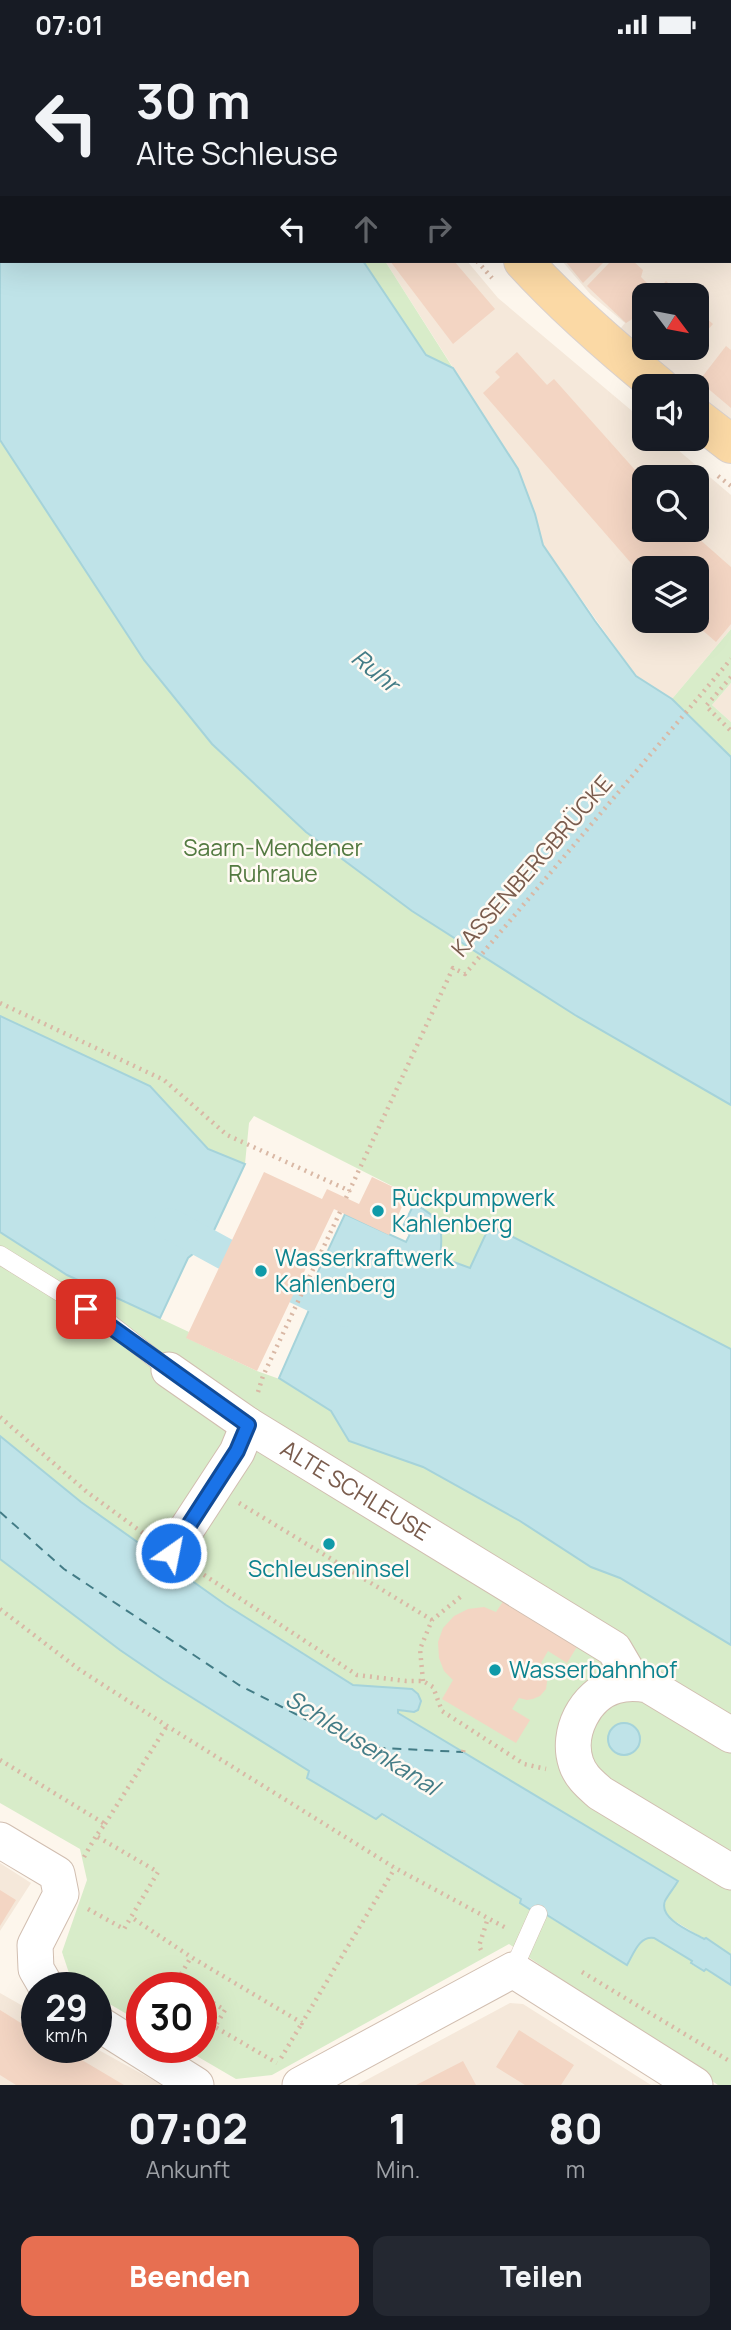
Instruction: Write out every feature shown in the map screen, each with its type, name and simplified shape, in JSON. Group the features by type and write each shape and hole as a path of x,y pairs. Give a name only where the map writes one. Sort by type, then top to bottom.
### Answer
{"main road":[{"path":"525,263 608,345 644,374"},
{"path":"709,427 731,444"}],"street":[{"name":"ALTE SCHLEUSE","path":"169,1370 248,1425 614,1649 634,1683"},
{"path":"171,1553 237,1451 248,1425"},
{"path":"731,1735 648,1685 634,1683 613,1686 592,1700 577,1723 573,1741 576,1763 585,1779 600,1793 731,1872"},
{"path":"0,1840 57,1874 61,1894 35,1945 38,1972"},
{"path":"289,2074 520,1954 695,2085"},
{"path":"112,2032 196,2085"}],"lane":[{"name":"ALTE SCHLEUSE","path":"0,1255 108,1322 169,1370"},
{"path":"520,1954 538,1915"}],"path":[{"name":"KASSENBERGBRÜCKE","path":"350,1191 453,968 465,974 731,660"},
{"path":"731,677 706,706 731,731"},
{"path":"0,1003 164,1080 227,1135 350,1191 346,1198"},
{"path":"263,1376 340,1212"},
{"path":"0,1417 87,1492 171,1553 357,1675 423,1681 433,1687 442,1711 524,1764 585,1779"},
{"path":"214,1488 432,1620"},
{"path":"423,1681 420,1649 432,1620 464,1594 486,1593 498,1579"},
{"path":"0,1609 80,1669 395,1868 520,1954"},
{"path":"61,1894 124,1929 158,1872 96,1836 167,1726"},
{"path":"0,1760 105,1824"},
{"path":"131,1917 191,1957 302,2022 395,1868"},
{"path":"183,1972 191,1957"},
{"path":"573,1966 731,2062"},
{"path":"217,2005 225,2010 217,2024"},
{"path":"217,2028 289,2074"}],"shaded area":[{"path":"386,263 469,263 498,298 632,411 632,451 679,451 696,465 632,465 632,542 709,542 709,476 731,495 731,629 672,699 636,676 543,545 518,469"},
{"path":"564,263 731,263 731,421 709,403 709,374 674,374 658,361 709,361 709,283 632,283 632,339 620,329 625,323 591,295"},
{"path":"731,683 731,722 712,705"},
{"path":"0,1863 31,1883 0,1931"},
{"path":"0,1993 21,2005 21,2063 112,2063 112,2057 162,2085 0,2085"},
{"path":"510,2003 523,2004 651,2085 357,2085"}],"green space":[{"name":"Saarn-Mendener Ruhraue","path":"0,263 4,263 731,942 731,1451 440,1257 440,1238 434,1219 408,1194 254,1116 249,1123 245,1164 208,1149 150,1086 0,1016"},
{"path":"364,263 386,263 453,368 426,356"},
{"path":"731,629 731,683 712,705 731,722 731,757 672,699"},
{"path":"0,1232 67,1275 189,1332 187,1338 285,1381 331,1411 349,1441 423,1467 520,1521 591,1567 620,1578 731,1645 731,1955 668,1917 665,1903 677,1881 397,1713 397,1710 408,1712 376,1687 353,1685 226,1605 81,1502 0,1436"},
{"path":"0,1559 120,1650 210,1710 626,1964 640,1943 654,1938 692,1961 691,1964 704,1971 706,1969 731,1985 731,2085 718,2085 509,1944 272,2075 236,2079 209,2063 217,2063 217,1972 126,1972 126,2014 112,2005 112,1972 69,1972 62,1952 87,1880 80,1849 0,1803"}],"water":[{"name":"Ruhr","path":"0,263 364,263 426,355 453,368 518,469 543,545 595,621 636,676 672,699 731,757 731,1105 575,1015 412,911 306,832 212,744 144,660 0,440"},
{"path":"0,1016 150,1086 208,1149 245,1164 209,1241 188,1258 160,1318 67,1275 0,1232"},
{"path":"414,1204 430,1214 439,1225 440,1257 470,1268 490,1225 731,1349 731,1645 620,1578 591,1567 520,1521 423,1467 349,1441 331,1411 279,1378 309,1310 302,1306 345,1214 406,1242 410,1234 401,1230"},
{"name":"Schleusenkanal","path":"0,1436 81,1502 226,1605 353,1685 412,1689 421,1701 418,1710 398,1710 398,1713 678,1881 665,1901 666,1914 677,1924 706,1938 731,1955 731,1985 706,1969 704,1971 654,1938 641,1943 627,1965 534,1907 531,1910 520,1903 521,1899 382,1814 376,1819 307,1778 309,1771 120,1650 0,1559"},
{"path":"624,1723 635,1728 640,1739 635,1750 624,1755 613,1750 608,1739 613,1728"}],"building":[{"path":"392,263 456,263 495,309 453,344"},
{"path":"567,263 603,263 583,283"},
{"path":"609,263 635,263 643,270 641,277 647,283 632,283 632,319 626,323 587,286"},
{"path":"726,346 731,350 731,408 709,389 709,374 704,374"},
{"path":"517,352 547,385 554,379 632,467 632,542 703,542 731,567 731,624 716,642 706,633 709,633 709,556 632,556 632,564 483,393 500,377 495,372"},
{"name":"Wasserkraftwerk Kahlenberg","path":"264,1172 322,1199 327,1189 359,1204 372,1177 408,1194 389,1235 334,1209 257,1371 186,1338"},
{"name":"Wasserbahnhof","path":"506,1597 580,1642 567,1663 548,1651 541,1663 548,1675 546,1689 533,1699 519,1698 512,1709 530,1720 516,1743 442,1699 453,1680 444,1671 439,1658 438,1642 443,1628 454,1616 468,1609 484,1607 496,1612"},
{"path":"0,1890 16,1900 0,1926"},
{"path":"0,2010 21,2023 21,2063 87,2063 124,2085 16,2085 0,2075"},
{"path":"519,2030 574,2065 561,2085 525,2085 496,2067"},
{"path":"463,2061 476,2085 416,2085 426,2080"}],"waterway":[{"path":"170,1224 225,1254"},
{"path":"297,1288 346,1311"}],"ferry route":[{"path":"0,1512 64,1569 239,1685 360,1747 463,1752"}],"place":[{"name":"Rückpumpwerk Kahlenberg","path":"378,1211"},
{"name":"Wasserkraftwerk Kahlenberg","path":"261,1271"},
{"name":"Schleuseninsel","path":"329,1544"},
{"name":"Wasserbahnhof","path":"495,1670"}],"route":[{"path":"86,1309 108,1322 169,1370 248,1425 237,1451 171,1553"}]}
